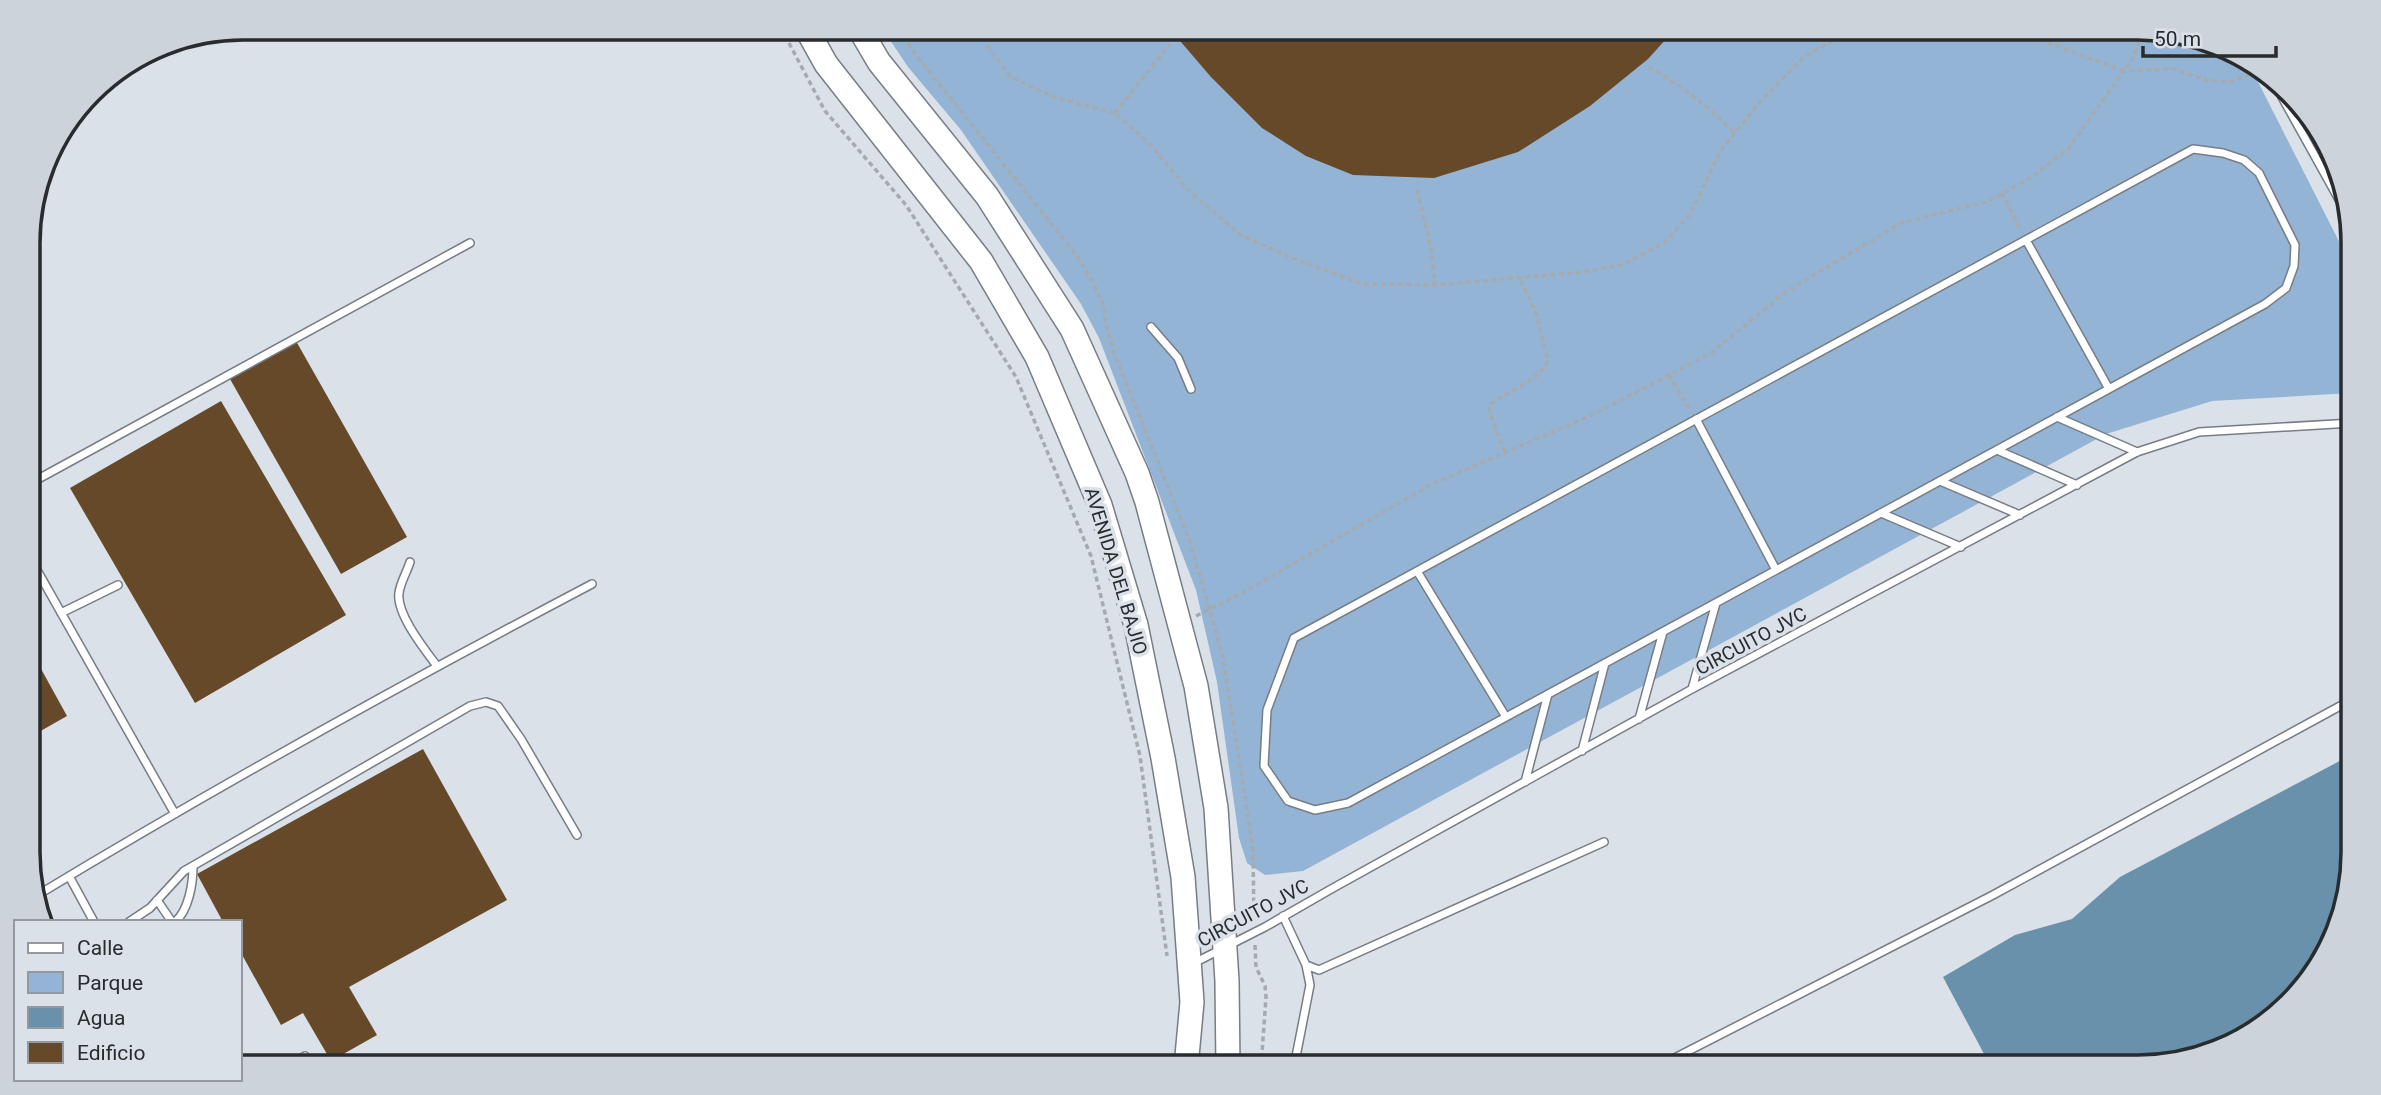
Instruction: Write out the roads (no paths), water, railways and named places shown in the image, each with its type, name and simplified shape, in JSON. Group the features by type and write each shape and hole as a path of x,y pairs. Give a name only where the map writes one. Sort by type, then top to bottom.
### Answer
{"main road":[{"name":"AVENIDA DEL BAJIO","path":"813,41 826,64 981,261 1037,357 1100,505 1136,625 1163,758 1183,877 1178,964 1192,1002 1186,1055"},
{"path":"866,41 879,62 987,196 1072,329 1137,473 1196,686 1216,808 1227,989 1228,1054"}],"lane":[{"path":"2288,108 2333,189"},
{"path":"2193,149 2223,153 2244,160 2259,173 2295,245 2294,265 2286,288 2265,304 2109,388 1348,803 1315,810 1288,801 1264,766 1267,710 1294,638 2193,149"},
{"path":"2026,240 2109,388"},
{"path":"41,478 470,243"},
{"path":"1151,327 1178,358 1191,389"},
{"path":"2057,417 2137,452"},
{"path":"1696,419 1776,570"},
{"name":"CIRCUITO JVC","path":"1178,964 1224,947 1254,932 1692,690 2137,452 2199,432 2341,425"},
{"path":"1997,450 2077,485"},
{"path":"1940,481 2020,515"},
{"path":"1881,513 1961,547"},
{"path":"410,562 399,593 399,605 437,666"},
{"path":"1418,571 1506,717"},
{"path":"40,576 175,814"},
{"path":"44,891 437,666 592,584"},
{"path":"61,612 118,585"},
{"path":"1692,690 1716,603"},
{"path":"1639,719 1662,632"},
{"path":"1581,751 1605,663"},
{"path":"1525,782 1548,694"},
{"path":"132,920 157,900 184,871 470,706 486,702 498,706 506,717 577,835"},
{"path":"1682,1054 1993,895 2341,706"},
{"path":"1306,965 1320,970 1604,842"},
{"path":"176,920 180,917 193,883 193,866"},
{"path":"69,876 93,920"},
{"path":"157,900 172,920"},
{"path":"1283,916 1306,965 1310,985 1296,1054"}],"water":[{"path":"2341,760 2341,852 2334,904 2314,953 2290,986 2272,1004 2251,1021 2228,1034 2177,1051 2151,1054 1984,1054 1943,977 2015,935 2072,919 2120,877"}]}
